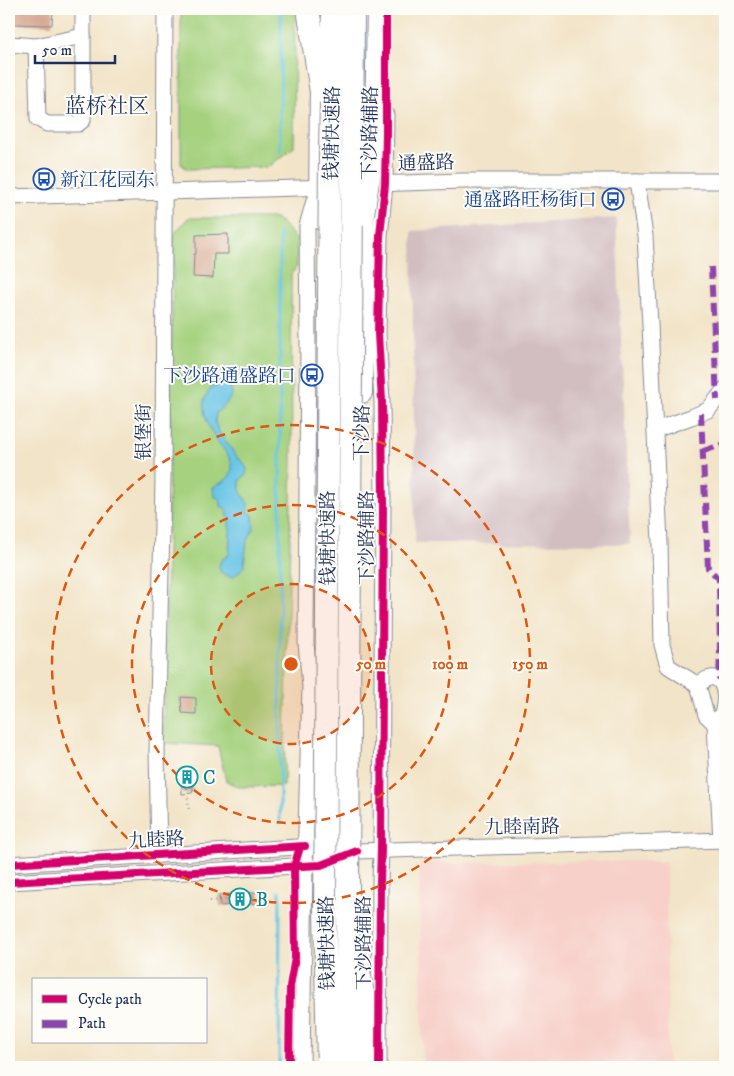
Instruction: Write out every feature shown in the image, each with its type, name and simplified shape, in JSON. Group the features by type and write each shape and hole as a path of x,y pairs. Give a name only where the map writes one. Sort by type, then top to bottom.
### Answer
{"highway":[{"path":"309,9 330,149"},
{"name":"钱塘快速路","path":"328,1067 325,908 330,149 333,9"},
{"name":"钱塘快速路","path":"347,1067 353,9"},
{"path":"352,289 376,128 378,9"},
{"path":"348,804 353,836 355,946 368,1031 368,1067"},
{"path":"312,1067 325,908"}],"main road":[{"path":"321,9 313,856 324,1067"},
{"name":"下沙路","path":"356,1067 366,9"}],"street":[{"path":"36,46 38,119 47,124 78,124 82,120 83,9"},
{"name":"银堡街","path":"159,855 157,750 163,479 165,9"},
{"path":"303,9 320,96"},
{"name":"下沙路辅路","path":"380,1067 382,420 378,334 380,236 385,184 386,9"},
{"path":"9,44 36,46 83,36"},
{"name":"通盛路","path":"9,197 318,188 462,181 725,181"},
{"path":"637,181 645,236 650,324 660,543 662,645 668,666 698,685 706,715 715,724"},
{"path":"655,430 708,410 725,389"},
{"path":"698,685 705,679 719,680 723,684 725,694 723,713 715,724 723,841"},
{"name":"九睦南路","path":"357,851 723,841"},
{"name":"九睦路","path":"9,882 357,851"},
{"name":"九睦路","path":"9,864 159,855 313,856"},
{"path":"302,1067 313,856"}],"path":[{"path":"186,773 189,812"},
{"path":"210,901 252,898"}],"shaded area":[{"path":"616,218 630,544 415,543 412,231"},
{"path":"666,861 668,1067 423,1067 419,863"}],"green space":[{"path":"181,9 295,9 294,147 268,167 187,169 181,164"},
{"path":"188,218 272,218 280,221 297,240 297,267 291,274 292,459 284,786 239,787 226,781 218,746 163,743 174,234"}],"water":[{"path":"223,384 231,387 232,395 227,403 216,413 215,423 219,432 247,469 246,475 240,480 240,490 248,504 248,512 253,515 254,528 247,541 244,566 233,577 225,575 220,571 219,565 222,559 229,555 230,531 227,510 221,506 220,499 214,496 213,487 228,478 232,465 205,417 204,406 205,397 212,387"}],"building":[{"path":"9,9 53,9 52,25 11,24"},
{"path":"228,234 228,254 214,254 213,278 193,277 196,235"},
{"path":"181,697 196,698 196,714 182,713"},
{"name":"C","path":"192,768 192,793 182,794 181,769"},
{"name":"B","path":"259,892 260,903 220,906 219,895"}],"waterway":[{"path":"280,151 281,9"},
{"path":"280,233 280,823"},
{"path":"279,1067 280,892"}],"marked path":[{"path":"711,267 717,400"},
{"path":"701,413 708,568 719,579 719,680"},
{"path":"703,451 725,444"}],"cycle path":[{"path":"379,1067 383,503 382,401 378,334 380,236 385,184 386,9"},
{"path":"9,864 305,846"},
{"path":"289,1067 290,986 295,958 294,867 300,847"},
{"path":"9,882 321,865 357,851"}],"place":[{"name":"新江花园东","path":"44,179"},
{"name":"通盛路旺杨街口","path":"613,199"},
{"name":"下沙路通盛路口","path":"312,375"},
{"name":"C","path":"187,777"},
{"name":"B","path":"240,899"}],"district":[{"name":"蓝桥社区","path":"107,106"}]}
